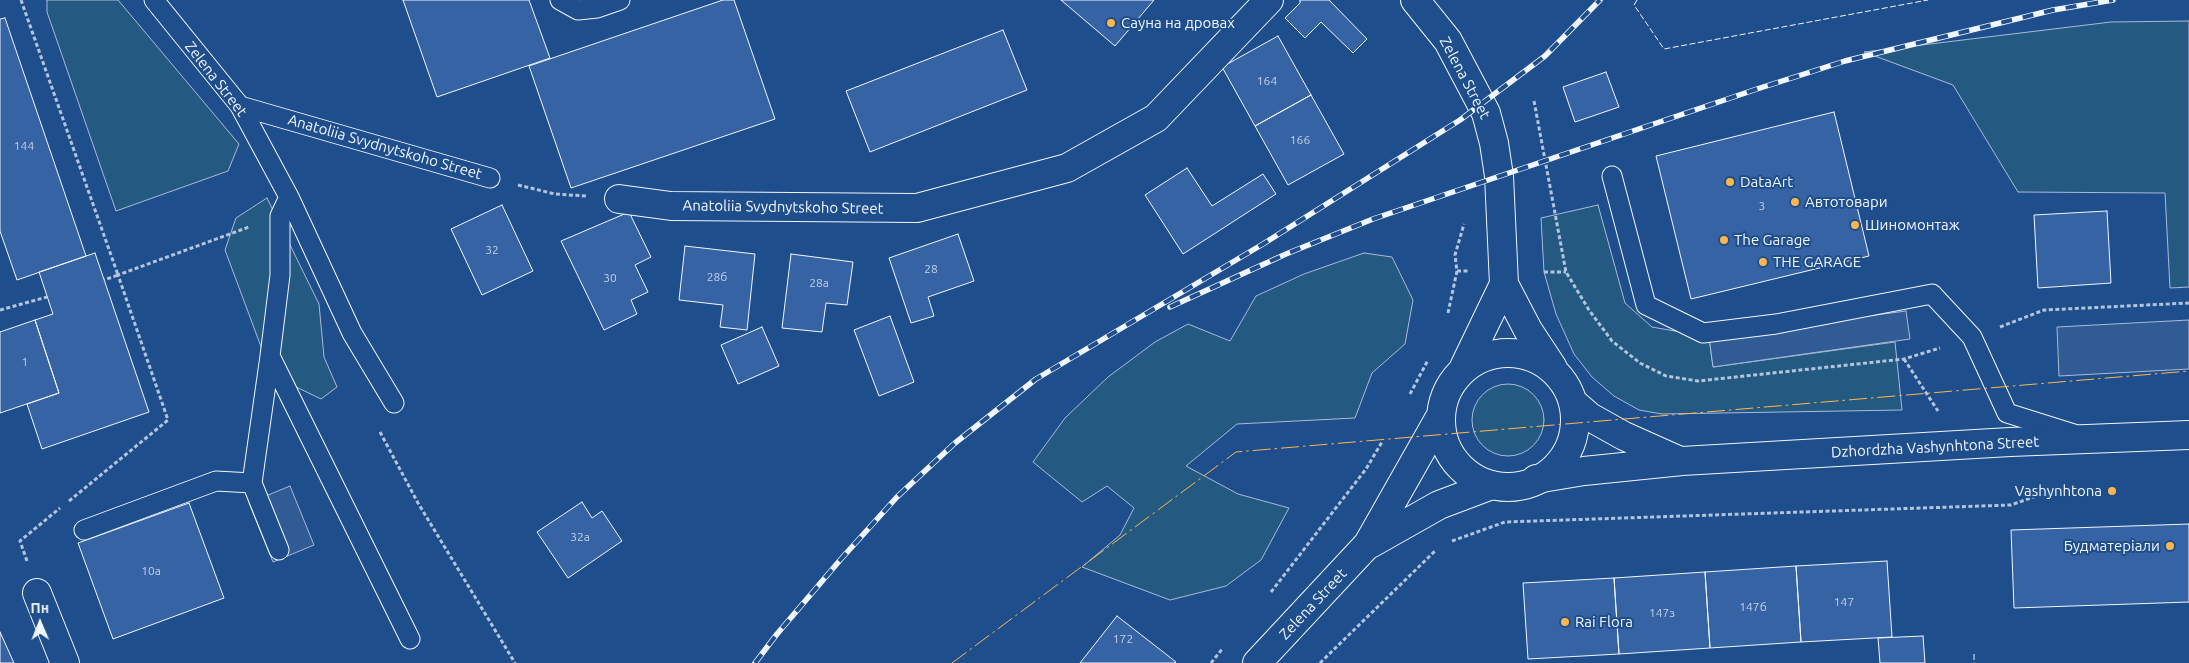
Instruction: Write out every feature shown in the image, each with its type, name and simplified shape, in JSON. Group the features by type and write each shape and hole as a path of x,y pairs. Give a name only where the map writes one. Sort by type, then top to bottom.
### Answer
{"main road":[{"name":"Anatoliia Svydnytskoho Street","path":"619,199 671,206 917,208 1067,168 1156,118 1269,0"},
{"name":"Zelena Street","path":"1415,0 1448,41 1486,113 1494,143 1498,176 1504,284 1528,330 1558,375"},
{"name":"Zelena Street","path":"1464,367 1504,284"},
{"path":"1510,354 1532,357 1558,375 1571,394 1575,404 1576,429 1569,450 1556,467 1536,480 1515,485 1492,485 1470,474 1454,459 1443,440 1440,417 1446,393 1464,367 1485,356 1510,354"},
{"name":"Dzhordzha Vashynhtona Street","path":"1575,404 1590,417 1624,436 1682,461"},
{"name":"Zelena Street","path":"1257,663 1368,544 1440,417"},
{"name":"Dzhordzha Vashynhtona Street","path":"1536,480 1584,471 1682,461 2010,442 2189,435"},
{"name":"Zelena Street","path":"1368,544 1439,505 1492,485"},
{"path":"37,593 65,663"}],"lane":[{"name":"Zelena Street","path":"154,0 240,106 289,197 352,332 394,403"},
{"path":"560,0 578,10 597,8 620,0"},
{"name":"Anatoliia Svydnytskoho Street","path":"240,106 490,178"},
{"path":"1612,176 1646,305 1703,334 1776,324 1932,294 1972,337 2008,413 2090,439"},
{"path":"279,550 252,483 280,274 280,216 289,197"},
{"path":"270,356 410,639"},
{"path":"84,530 216,481 252,483"}],"path":[{"path":"21,0 168,420 20,541 37,593"},
{"path":"1534,101 1566,272 1544,272"},
{"name":"Anatoliia Svydnytskoho Street","path":"490,178 556,194 619,199"},
{"path":"104,280 280,216"},
{"path":"1446,322 1457,271 1455,255 1465,220"},
{"path":"1457,271 1471,271"},
{"path":"0,310 47,297"},
{"path":"1939,412 1904,359 1972,337 2044,310 2189,303"},
{"path":"1409,396 1430,355"},
{"path":"377,425 418,503 515,663"},
{"path":"1267,597 1366,469 1385,436"},
{"path":"1450,542 1506,522 2011,504 2046,493"},
{"path":"1320,663 1441,545"},
{"path":"1211,663 1230,641"}],"shaded area":[{"path":"47,0 118,0 239,144 228,171 116,211 47,12"},
{"path":"2189,21 2189,287 2170,288 2165,193 2018,192 1953,85 1864,52 2111,22"},
{"path":"267,198 319,304 324,357 337,387 321,399 288,383 263,352 225,250 236,218"},
{"path":"1598,205 1625,303 1652,327 1709,337 1713,367 1895,342 1902,410 1662,414 1639,410 1614,396 1592,377 1574,354 1556,314 1544,272 1541,218"},
{"path":"1364,253 1392,257 1413,300 1405,344 1372,373 1355,418 1237,424 1186,466 1238,494 1289,508 1261,560 1226,586 1170,600 1082,567 1120,535 1134,508 1107,486 1082,502 1033,462 1065,418 1108,377 1155,342 1188,324 1230,341 1256,296 1304,274"},
{"path":"1906,311 1910,339 1713,367 1709,337"},
{"path":"2189,320 2189,369 2059,376 2057,327"},
{"path":"1515,384 1534,394 1542,406 1544,420 1542,434 1534,446 1522,454 1501,456 1482,446 1474,434 1472,413 1482,394 1494,386"},
{"path":"290,486 314,545 273,562 249,503"}],"building":[{"path":"403,0 529,0 550,58 437,97"},
{"path":"723,0 734,0 775,119 571,188 529,66"},
{"name":"Сауна на дровах","path":"1061,0 1154,0 1115,46"},
{"path":"1300,0 1329,0 1367,39 1353,53 1321,22 1305,38 1285,18 1300,3"},
{"path":"5,18 86,256 17,280 0,231 0,19"},
{"path":"1003,30 1027,90 870,152 846,91"},
{"path":"1278,36 1311,95 1255,126 1222,67"},
{"path":"1606,72 1619,107 1575,122 1563,87"},
{"path":"1311,95 1344,154 1288,185 1255,126"},
{"path":"1834,112 1869,256 1691,299 1656,156"},
{"path":"1187,168 1212,206 1263,174 1276,194 1183,254 1145,195"},
{"path":"502,205 533,271 482,295 451,229"},
{"path":"2107,211 2111,283 2038,288 2034,215"},
{"path":"629,212 651,257 635,265 648,292 631,300 637,314 604,330 561,241"},
{"path":"958,234 974,281 928,297 934,316 911,323 889,258"},
{"path":"685,246 755,254 747,330 720,327 723,305 679,300"},
{"path":"95,253 149,412 42,449 27,404 59,393 35,320 53,314 39,272"},
{"path":"791,254 853,262 847,305 826,303 822,332 782,328"},
{"path":"890,316 914,382 879,396 854,330"},
{"path":"35,320 59,393 0,413 0,332"},
{"path":"762,327 779,366 738,384 721,345"},
{"path":"582,502 592,518 602,511 622,541 568,578 537,532"},
{"path":"189,503 224,598 113,639 78,543"},
{"path":"2189,524 2189,602 2014,608 2011,530"},
{"path":"1887,561 1892,637 1801,642 1796,566"},
{"path":"1796,566 1801,642 1710,648 1705,572"},
{"path":"1705,572 1710,648 1619,654 1614,578"},
{"path":"1614,578 1619,654 1528,659 1523,583"},
{"path":"1117,616 1176,662 1080,663"},
{"path":"0,632 14,663 0,663"},
{"path":"1923,636 1925,663 1880,663 1878,638"}],"railway":[{"path":"755,663 777,634 841,559 897,497 955,443 1036,379 1263,244 1460,120 1545,56 1600,0"},
{"path":"1170,307 1286,254 1373,219 1757,89 1845,61 2053,10 2113,0"}],"fence":[{"path":"1637,0 1634,5 1664,49 1928,0"},
{"path":"1974,654 1974,663"}],"power":[{"path":"952,663 1236,452 2189,371"}],"place":[{"name":"Сауна на дровах","path":"1111,23"},
{"name":"DataArt","path":"1730,182"},
{"name":"Автотовари","path":"1795,202"},
{"name":"Шиномонтаж","path":"1855,225"},
{"name":"The Garage","path":"1724,240"},
{"name":"THE GARAGE","path":"1763,262"},
{"name":"Vashynhtona","path":"2112,491"},
{"name":"Будматеріали","path":"2170,546"},
{"name":"Rai Flora","path":"1565,622"}]}
